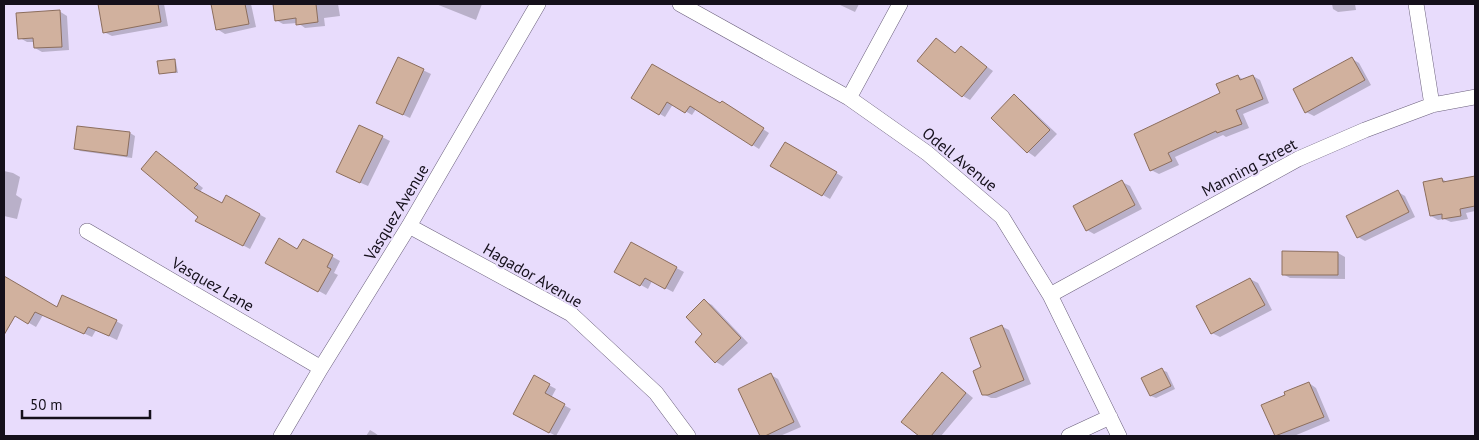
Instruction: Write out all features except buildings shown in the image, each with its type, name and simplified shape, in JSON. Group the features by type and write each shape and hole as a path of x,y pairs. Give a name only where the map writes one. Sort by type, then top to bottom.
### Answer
{"street":[{"name":"Vasquez Avenue","path":"281,436 409,226 538,4"},
{"name":"Odell Avenue","path":"680,4 849,98 927,152 1002,218 1050,295 1119,436"},
{"path":"849,98 900,4"},
{"path":"1416,4 1432,104"},
{"name":"Manning Street","path":"1050,295 1298,159 1432,104 1475,97"},
{"name":"Hagador Avenue","path":"409,226 571,314 656,393 688,436"},
{"name":"Vasquez Lane","path":"87,231 321,368"},
{"path":"1069,436 1110,417"}]}
